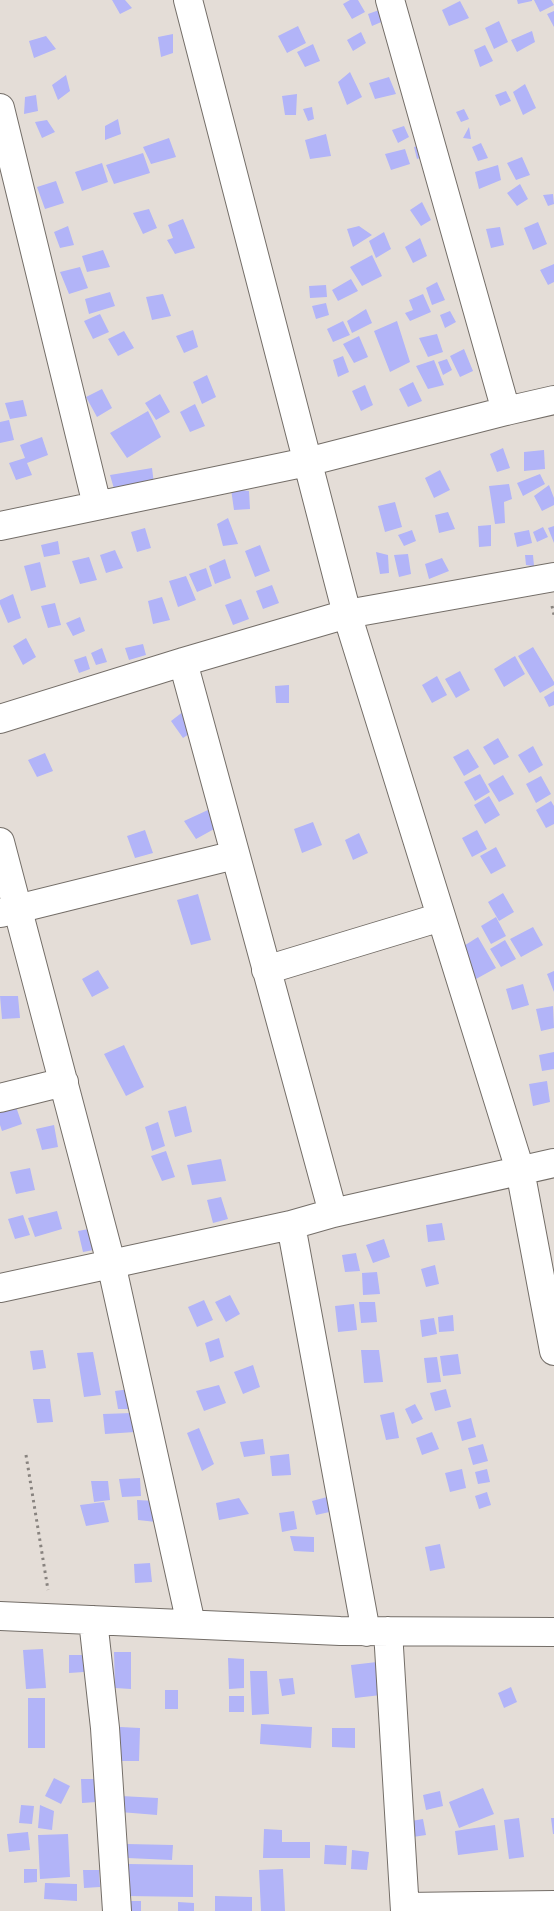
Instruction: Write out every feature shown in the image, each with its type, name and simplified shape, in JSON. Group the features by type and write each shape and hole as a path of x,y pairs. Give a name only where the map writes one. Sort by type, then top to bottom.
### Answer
{"street":[{"path":"188,0 347,614 520,1170 554,1351"},
{"path":"390,0 506,410"},
{"path":"0,108 97,505"},
{"path":"0,526 307,462 506,410 554,400"},
{"path":"0,719 183,662 347,614 554,577"},
{"path":"183,662 333,1213"},
{"path":"0,842 9,911 64,1082 111,1263 191,1624"},
{"path":"9,911 235,855"},
{"path":"266,970 441,917"},
{"path":"0,1098 64,1082"},
{"path":"0,1288 292,1225 333,1213 554,1163"},
{"path":"292,1225 377,1631 405,1909 554,1906"},
{"path":"0,1616 377,1631 554,1632"},
{"path":"93,1620 105,1728 117,1911"}],"path":[{"path":"26,1455 53,1617"}],"building":[{"path":"112,0 125,0 132,8 120,14"},
{"path":"350,0 358,0 365,12 352,19 343,4"},
{"path":"517,0 532,0 532,1 518,4"},
{"path":"534,0 551,0 554,5 540,12"},
{"path":"460,1 469,18 449,26 442,10"},
{"path":"382,9 386,20 372,26 368,14"},
{"path":"554,11 554,27 547,14"},
{"path":"499,21 508,42 494,49 485,28"},
{"path":"298,26 306,43 287,53 278,36"},
{"path":"532,31 535,42 517,52 511,40"},
{"path":"361,32 366,43 353,51 347,40"},
{"path":"173,34 173,53 161,57 158,37"},
{"path":"46,36 56,49 34,58 29,41"},
{"path":"313,44 320,61 305,67 297,52"},
{"path":"485,45 493,61 480,67 474,50"},
{"path":"350,72 362,97 347,105 338,82"},
{"path":"66,75 70,91 58,100 52,85"},
{"path":"389,77 396,94 375,99 369,83"},
{"path":"525,84 536,108 523,115 513,92"},
{"path":"506,91 511,101 500,106 495,95"},
{"path":"297,94 296,115 285,115 282,96"},
{"path":"36,95 38,111 24,114 25,97"},
{"path":"312,107 314,119 308,121 303,109"},
{"path":"464,109 469,119 461,122 456,112"},
{"path":"118,119 121,134 105,140 105,126"},
{"path":"47,120 55,132 42,138 35,122"},
{"path":"404,126 409,137 398,143 392,130"},
{"path":"469,127 471,139 463,138"},
{"path":"326,134 331,156 310,159 305,140"},
{"path":"169,138 176,157 151,164 143,147"},
{"path":"481,143 488,158 478,161 472,147"},
{"path":"423,145 425,156 417,159 414,147"},
{"path":"405,149 410,164 391,170 385,154"},
{"path":"143,153 150,173 114,184 106,165"},
{"path":"522,157 530,175 516,180 507,163"},
{"path":"102,163 108,182 82,191 75,172"},
{"path":"498,165 501,180 479,189 475,172"},
{"path":"56,181 64,203 45,209 37,187"},
{"path":"520,184 528,199 517,206 507,193"},
{"path":"553,194 554,204 548,206 543,195"},
{"path":"422,202 431,220 421,226 410,210"},
{"path":"149,209 157,228 143,234 133,213"},
{"path":"183,219 195,248 175,254 167,240 173,238 168,225"},
{"path":"538,222 547,244 533,250 524,228"},
{"path":"68,226 74,245 60,248 54,232"},
{"path":"359,226 372,235 353,247 347,229"},
{"path":"500,227 504,245 491,248 486,229"},
{"path":"384,232 391,249 376,258 369,241"},
{"path":"420,238 427,256 413,263 405,247"},
{"path":"103,250 110,267 87,272 82,256"},
{"path":"372,255 382,276 362,286 350,267"},
{"path":"554,264 554,282 548,285 540,270"},
{"path":"80,267 88,288 69,294 60,272"},
{"path":"351,279 358,291 338,301 332,290"},
{"path":"437,282 445,300 432,305 426,288"},
{"path":"326,285 327,297 310,298 309,286"},
{"path":"110,292 115,306 89,314 85,299"},
{"path":"163,294 171,316 152,320 146,297"},
{"path":"423,294 431,312 410,321 405,313 413,310 409,300"},
{"path":"326,303 329,315 316,319 312,306"},
{"path":"366,309 372,323 352,333 347,321"},
{"path":"450,311 456,322 445,328 440,315"},
{"path":"100,314 109,332 93,339 84,321"},
{"path":"343,321 350,335 333,342 327,329"},
{"path":"397,321 410,362 390,372 374,331"},
{"path":"193,330 198,347 184,353 176,336"},
{"path":"124,331 134,348 118,356 108,339"},
{"path":"437,334 443,352 428,357 419,338"},
{"path":"359,336 368,357 354,363 343,344"},
{"path":"464,349 473,371 460,377 450,356"},
{"path":"343,356 349,372 338,377 333,360"},
{"path":"447,359 452,370 443,375 438,362"},
{"path":"434,360 444,385 428,389 416,366"},
{"path":"207,375 216,397 202,404 193,382"},
{"path":"413,382 422,401 408,407 399,389"},
{"path":"365,385 373,405 361,411 352,391"},
{"path":"102,389 112,408 97,417 86,397"},
{"path":"160,394 170,412 156,420 145,403"},
{"path":"23,400 27,416 10,419 5,403"},
{"path":"195,404 205,426 190,432 180,412"},
{"path":"148,411 161,437 127,458 110,433"},
{"path":"9,420 14,440 0,443 0,422"},
{"path":"42,437 48,455 27,463 32,475 16,480 9,463 25,458 20,445"},
{"path":"503,448 510,468 497,472 490,454"},
{"path":"544,450 545,469 524,471 524,452"},
{"path":"152,468 154,484 115,492 110,475"},
{"path":"440,470 450,490 434,498 425,478"},
{"path":"540,474 545,484 523,496 517,483"},
{"path":"509,484 512,499 504,502 505,523 495,524 489,486"},
{"path":"549,485 554,498 554,505 542,511 534,496"},
{"path":"231,489 249,491 250,509 234,510"},
{"path":"395,502 402,527 385,532 378,506"},
{"path":"448,512 455,529 439,533 435,515"},
{"path":"228,518 238,544 223,546 217,524"},
{"path":"491,525 491,546 479,547 478,526"},
{"path":"554,526 554,543 548,528"},
{"path":"543,527 548,537 537,542 533,532"},
{"path":"145,528 151,548 137,552 131,532"},
{"path":"412,530 416,541 404,546 398,535"},
{"path":"529,530 532,543 517,547 514,533"},
{"path":"58,541 60,554 44,557 41,545"},
{"path":"260,545 270,571 255,577 245,551"},
{"path":"115,550 123,568 106,573 100,555"},
{"path":"376,552 388,555 389,573 380,574"},
{"path":"408,554 411,574 399,577 394,555"},
{"path":"525,555 533,555 534,566 526,565"},
{"path":"89,557 97,580 80,584 72,561"},
{"path":"442,558 449,571 429,579 425,564"},
{"path":"225,559 231,578 215,584 209,566"},
{"path":"40,562 46,587 31,591 24,566"},
{"path":"206,568 212,586 197,592 189,574"},
{"path":"186,576 196,600 178,607 169,581"},
{"path":"272,585 279,603 263,609 256,591"},
{"path":"13,594 21,618 8,623 0,600"},
{"path":"162,597 170,620 153,624 148,601"},
{"path":"241,599 249,619 233,625 225,605"},
{"path":"55,603 61,625 48,628 41,606"},
{"path":"80,617 85,631 73,636 66,623"},
{"path":"26,638 36,657 23,665 13,646"},
{"path":"143,644 146,655 129,660 125,648"},
{"path":"533,647 554,682 554,685 540,693 518,656"},
{"path":"102,648 107,662 96,665 91,653"},
{"path":"86,656 90,669 79,673 74,660"},
{"path":"515,656 525,674 504,687 494,669"},
{"path":"460,671 470,690 456,698 445,679"},
{"path":"437,676 447,695 432,703 422,685"},
{"path":"289,685 289,703 276,703 275,686"},
{"path":"554,691 554,705 549,707 544,697"},
{"path":"184,711 195,730 183,738 171,721"},
{"path":"498,738 509,757 494,765 483,747"},
{"path":"533,746 543,765 529,773 518,755"},
{"path":"468,749 479,767 464,776 453,757"},
{"path":"45,753 53,771 37,777 28,760"},
{"path":"480,774 490,792 475,801 464,782"},
{"path":"503,775 514,794 499,802 488,784"},
{"path":"541,776 551,794 536,803 526,784"},
{"path":"489,796 500,815 485,824 474,805"},
{"path":"551,801 554,806 554,824 546,828 536,810"},
{"path":"208,810 216,828 196,839 184,821"},
{"path":"313,822 322,845 302,853 294,829"},
{"path":"145,830 153,853 135,858 127,836"},
{"path":"477,830 487,849 472,857 462,838"},
{"path":"359,833 368,853 353,860 345,840"},
{"path":"496,847 506,866 491,874 480,856"},
{"path":"503,893 514,912 499,921 488,902"},
{"path":"198,894 211,940 191,945 177,900"},
{"path":"496,917 506,936 491,944 481,926"},
{"path":"533,927 543,945 521,957 510,939"},
{"path":"478,937 496,968 476,979 459,949"},
{"path":"505,940 516,959 501,967 490,949"},
{"path":"98,970 109,988 92,997 82,979"},
{"path":"554,971 554,992 547,974"},
{"path":"523,984 529,1005 512,1010 506,989"},
{"path":"0,996 18,996 20,1018 2,1019"},
{"path":"553,1006 554,1028 541,1031 536,1009"},
{"path":"124,1045 144,1087 126,1096 104,1054"},
{"path":"554,1052 554,1069 542,1071 539,1055"},
{"path":"547,1081 550,1102 533,1106 529,1084"},
{"path":"14,1101 22,1124 2,1131 0,1125 0,1106"},
{"path":"186,1106 192,1132 175,1137 168,1111"},
{"path":"158,1122 165,1146 152,1151 145,1127"},
{"path":"54,1125 58,1147 42,1150 36,1129"},
{"path":"166,1151 175,1177 162,1181 151,1156"},
{"path":"221,1159 226,1181 192,1185 187,1165"},
{"path":"30,1168 35,1190 16,1194 10,1172"},
{"path":"221,1197 228,1219 213,1223 207,1200"},
{"path":"57,1211 62,1229 35,1237 28,1218"},
{"path":"23,1215 30,1235 15,1239 8,1219"},
{"path":"442,1223 445,1240 428,1242 426,1225"},
{"path":"94,1228 99,1249 83,1252 78,1231"},
{"path":"384,1239 390,1257 373,1263 366,1245"},
{"path":"356,1253 360,1271 345,1272 342,1255"},
{"path":"435,1265 439,1284 426,1287 421,1269"},
{"path":"377,1272 380,1294 363,1295 362,1273"},
{"path":"230,1295 240,1314 226,1322 215,1302"},
{"path":"204,1300 213,1320 197,1327 188,1307"},
{"path":"359,1302 375,1302 377,1322 361,1323"},
{"path":"354,1304 357,1330 338,1332 335,1306"},
{"path":"453,1315 454,1331 439,1332 438,1317"},
{"path":"434,1318 437,1334 422,1337 420,1320"},
{"path":"219,1338 224,1357 210,1362 205,1343"},
{"path":"43,1350 46,1368 33,1370 30,1351"},
{"path":"361,1350 379,1350 383,1382 364,1383"},
{"path":"93,1352 101,1395 84,1397 77,1353"},
{"path":"458,1354 461,1374 443,1376 440,1356"},
{"path":"437,1357 441,1382 427,1383 424,1358"},
{"path":"253,1365 260,1387 243,1394 234,1372"},
{"path":"219,1385 226,1403 204,1411 196,1391"},
{"path":"130,1389 132,1409 118,1409 115,1391"},
{"path":"446,1389 451,1407 435,1411 430,1393"},
{"path":"33,1399 50,1399 53,1422 37,1423"},
{"path":"415,1404 423,1419 412,1424 405,1409"},
{"path":"394,1412 399,1438 386,1440 380,1415"},
{"path":"132,1413 135,1432 105,1434 103,1414"},
{"path":"471,1418 476,1437 462,1441 457,1422"},
{"path":"199,1428 214,1464 202,1471 187,1433"},
{"path":"432,1432 439,1449 422,1455 416,1438"},
{"path":"263,1439 265,1454 244,1457 240,1442"},
{"path":"483,1444 488,1461 473,1465 468,1448"},
{"path":"289,1454 291,1475 272,1476 270,1456"},
{"path":"462,1469 466,1488 450,1492 445,1473"},
{"path":"487,1469 490,1482 478,1484 475,1472"},
{"path":"140,1478 141,1496 122,1497 119,1479"},
{"path":"91,1481 108,1481 110,1500 94,1502"},
{"path":"487,1492 491,1505 479,1509 475,1496"},
{"path":"331,1496 334,1511 316,1515 312,1501"},
{"path":"239,1498 249,1514 219,1520 216,1503"},
{"path":"137,1500 155,1501 156,1522 138,1520"},
{"path":"104,1502 109,1522 86,1526 80,1505"},
{"path":"294,1511 297,1529 282,1532 279,1513"},
{"path":"290,1536 314,1537 314,1552 294,1551"},
{"path":"440,1544 445,1568 430,1571 425,1547"},
{"path":"150,1563 152,1582 135,1583 134,1564"},
{"path":"43,1649 46,1688 26,1689 23,1650"},
{"path":"114,1652 131,1652 131,1689 115,1688"},
{"path":"69,1655 84,1655 84,1672 69,1673"},
{"path":"228,1658 244,1659 244,1688 229,1689"},
{"path":"377,1662 381,1695 355,1698 351,1665"},
{"path":"250,1671 267,1671 269,1714 252,1715"},
{"path":"293,1678 295,1694 282,1696 279,1679"},
{"path":"511,1687 517,1702 504,1708 498,1693"},
{"path":"165,1690 178,1690 178,1709 165,1709"},
{"path":"229,1696 244,1696 244,1712 229,1712"},
{"path":"28,1698 45,1698 45,1748 28,1748"},
{"path":"261,1724 312,1727 311,1748 260,1744"},
{"path":"120,1727 140,1728 139,1761 119,1761"},
{"path":"332,1728 355,1728 355,1748 332,1747"},
{"path":"54,1778 70,1786 61,1804 45,1796"},
{"path":"81,1779 96,1779 97,1802 82,1803"},
{"path":"483,1788 494,1814 459,1828 449,1802"},
{"path":"440,1791 443,1806 426,1810 423,1795"},
{"path":"121,1796 158,1798 157,1815 120,1812"},
{"path":"21,1805 34,1806 32,1824 19,1823"},
{"path":"40,1805 54,1811 52,1830 38,1828"},
{"path":"519,1818 524,1857 509,1859 504,1820"},
{"path":"551,1818 554,1818 554,1834 553,1834"},
{"path":"423,1819 426,1835 413,1837 411,1821"},
{"path":"495,1825 498,1850 458,1855 455,1831"},
{"path":"264,1829 282,1830 282,1842 310,1842 310,1858 263,1858"},
{"path":"28,1832 30,1850 9,1852 7,1834"},
{"path":"68,1834 70,1877 40,1879 38,1835"},
{"path":"127,1844 173,1845 172,1860 127,1858"},
{"path":"325,1845 347,1846 346,1865 324,1864"},
{"path":"352,1850 369,1852 367,1870 351,1869"},
{"path":"128,1864 193,1865 193,1897 128,1896"},
{"path":"24,1869 37,1869 37,1882 24,1883"},
{"path":"283,1869 285,1911 261,1911 259,1870"},
{"path":"83,1870 99,1870 100,1887 84,1888"},
{"path":"45,1883 77,1884 77,1901 44,1899"},
{"path":"215,1896 252,1897 252,1911 215,1911"},
{"path":"130,1901 141,1901 141,1911 130,1911"},
{"path":"178,1902 194,1903 194,1911 178,1911"}]}
